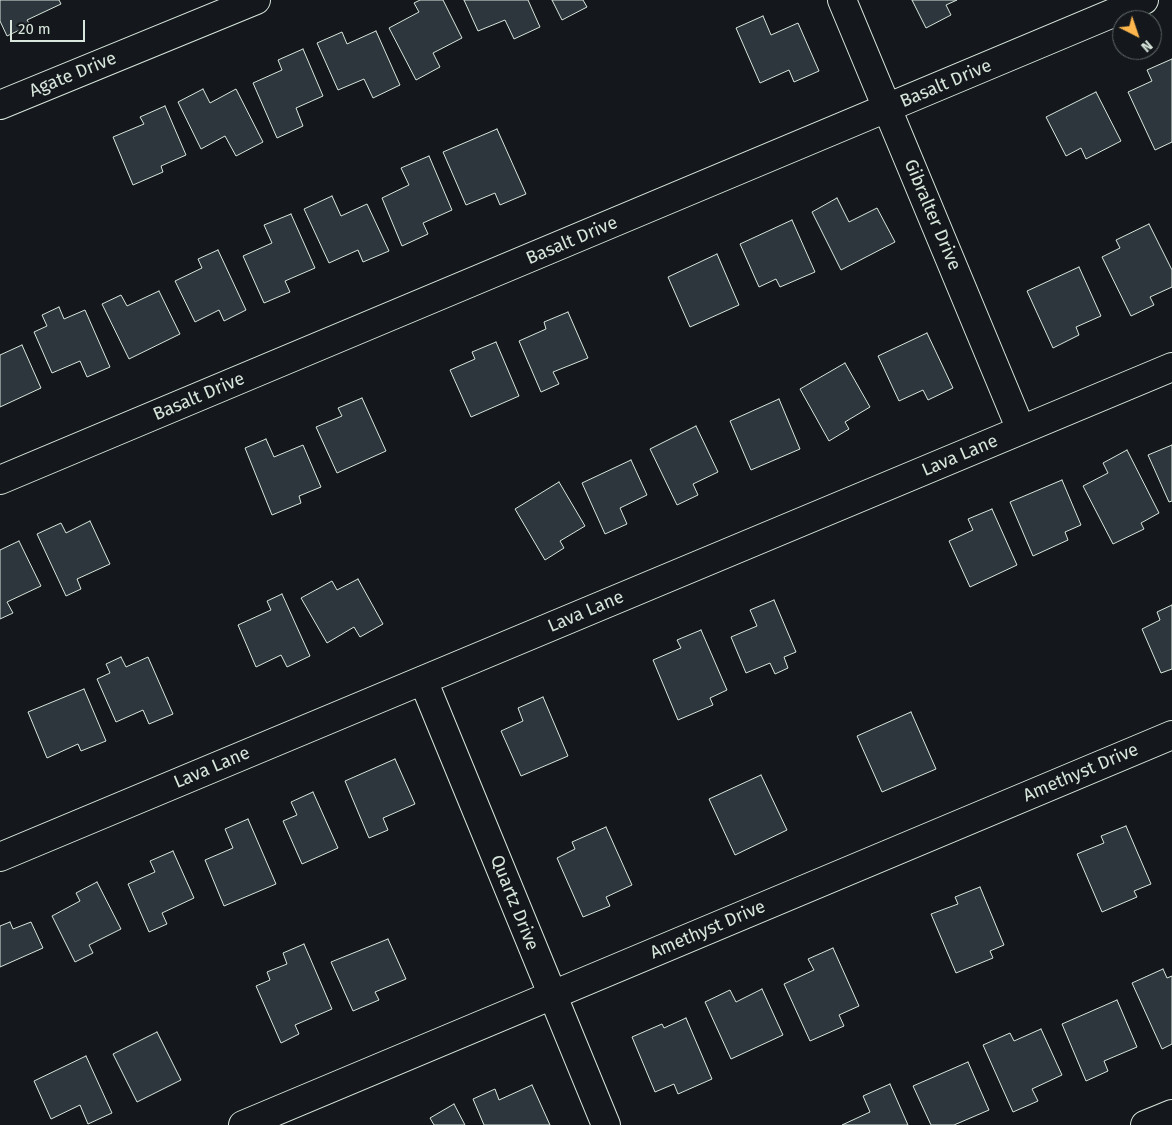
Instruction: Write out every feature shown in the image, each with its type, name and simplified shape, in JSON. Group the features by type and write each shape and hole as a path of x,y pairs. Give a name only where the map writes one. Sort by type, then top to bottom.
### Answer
{"street":[{"name":"Agate Drive","path":"0,105 256,0"},
{"name":"Gibralter Drive","path":"842,0 1021,430"},
{"name":"Basalt Drive","path":"0,480 1144,0"},
{"name":"Lava Lane","path":"0,857 1172,367"},
{"name":"Quartz Drive","path":"423,680 606,1125"},
{"name":"Amethyst Drive","path":"243,1125 1172,735"},
{"path":"1145,1125 1172,1114"}],"building":[{"path":"0,0 59,0 61,4 27,20 30,25 7,36 0,21"},
{"path":"420,0 443,0 462,38 433,53 440,67 416,80 389,28 419,12 414,3"},
{"path":"464,0 528,0 540,27 514,39 505,20 478,31"},
{"path":"552,0 583,0 587,7 562,20"},
{"path":"912,0 957,0 946,5 951,15 926,28"},
{"path":"763,16 771,35 798,23 819,71 794,82 789,70 760,83 736,28"},
{"path":"376,31 400,85 373,98 364,79 338,90 317,43 342,32 347,44"},
{"path":"303,49 323,96 296,108 303,126 277,138 253,83 282,70 278,60"},
{"path":"1172,59 1172,142 1155,150 1128,92 1152,81 1147,70"},
{"path":"203,89 210,103 236,89 263,142 236,156 225,136 201,149 178,102"},
{"path":"1096,92 1121,141 1086,159 1081,148 1066,156 1046,117"},
{"path":"165,106 186,155 161,166 163,172 133,185 113,137 144,124 140,117"},
{"path":"497,129 526,194 500,205 495,193 466,205 443,152"},
{"path":"429,156 452,210 423,223 428,234 402,246 382,198 409,185 401,168"},
{"path":"332,196 341,216 367,204 389,251 363,262 358,250 329,263 304,209"},
{"path":"837,198 849,222 877,208 895,242 841,270 812,212"},
{"path":"291,214 315,268 285,281 290,292 264,303 243,256 272,243 264,225"},
{"path":"792,220 815,272 780,287 776,279 759,287 740,244"},
{"path":"1149,224 1172,270 1172,287 1150,297 1154,305 1131,316 1102,257 1120,248 1116,240"},
{"path":"218,250 246,310 224,321 219,310 195,322 175,281 202,268 198,259"},
{"path":"717,254 739,305 690,327 668,277"},
{"path":"1079,267 1101,316 1076,327 1079,335 1053,348 1027,291"},
{"path":"159,291 180,334 129,359 102,304 121,295 127,306"},
{"path":"59,307 64,319 85,310 110,367 87,377 80,361 52,373 34,332 47,326 42,315"},
{"path":"568,312 588,358 553,372 559,384 541,392 519,341 546,329 544,322"},
{"path":"927,333 953,388 928,400 923,390 899,401 878,356"},
{"path":"496,342 519,396 471,417 450,370 475,359 472,352"},
{"path":"22,345 41,388 0,407 0,355"},
{"path":"845,363 870,407 845,422 849,429 829,441 800,389"},
{"path":"362,398 386,451 337,473 316,427 342,416 338,408"},
{"path":"779,399 800,449 751,470 730,421"},
{"path":"696,426 718,472 693,484 698,495 677,505 650,449"},
{"path":"266,439 274,457 303,445 321,487 299,496 301,503 272,515 245,448"},
{"path":"1172,445 1172,501 1169,502 1148,455"},
{"path":"1127,450 1159,513 1141,523 1144,529 1113,544 1083,486 1108,473 1103,463"},
{"path":"631,460 647,495 620,508 627,524 605,534 582,483"},
{"path":"1062,480 1081,525 1065,532 1068,540 1033,556 1010,502"},
{"path":"559,482 585,526 560,541 564,548 545,560 515,509"},
{"path":"992,509 1017,565 970,587 949,541 973,530 968,519"},
{"path":"90,521 110,564 77,579 81,589 66,596 37,534 61,523 66,533"},
{"path":"19,541 41,586 7,602 13,613 0,619 0,550"},
{"path":"358,579 383,624 360,637 354,627 327,643 301,598 332,581 337,590"},
{"path":"282,594 310,656 287,667 281,655 256,667 238,625 271,610 267,601"},
{"path":"774,600 796,652 784,657 788,668 775,674 770,663 746,673 731,637 757,626 750,610"},
{"path":"1172,605 1172,669 1161,673 1142,629 1160,620 1157,612"},
{"path":"701,630 727,690 710,698 713,705 678,720 653,660 681,648 677,640"},
{"path":"121,657 126,667 148,657 173,714 149,724 143,710 116,722 97,679 110,673 106,664"},
{"path":"84,689 106,741 81,751 78,744 47,758 28,712"},
{"path":"543,697 568,756 521,776 501,731 523,721 518,708"},
{"path":"911,712 936,769 882,792 857,736"},
{"path":"395,759 415,804 383,818 388,830 369,838 345,781"},
{"path":"761,775 787,830 735,855 709,799"},
{"path":"313,792 338,848 302,864 283,821 297,815 291,802"},
{"path":"248,819 276,884 224,906 205,860 233,848 225,829"},
{"path":"1126,826 1151,884 1134,891 1137,897 1102,912 1077,854 1104,843 1101,836"},
{"path":"606,827 632,885 606,897 610,906 583,917 557,858 575,849 572,842"},
{"path":"173,851 194,898 162,913 167,924 149,932 128,884 155,872 150,861"},
{"path":"97,882 121,929 89,945 93,953 75,962 52,916 80,901 76,893"},
{"path":"980,887 1004,945 990,951 993,958 956,973 931,914 958,904 955,897"},
{"path":"10,922 13,929 31,922 43,948 0,967 0,926"},
{"path":"388,939 406,979 375,992 379,1000 353,1011 331,962"},
{"path":"304,944 332,1009 295,1025 299,1034 281,1043 256,986 270,980 267,972 287,964 283,953"},
{"path":"833,948 859,1006 839,1015 844,1026 810,1041 784,984 814,970 808,959"},
{"path":"1163,969 1167,978 1172,976 1172,1044 1162,1049 1132,983"},
{"path":"762,989 783,1035 731,1059 705,1002 730,990 736,1002"},
{"path":"1117,1000 1137,1047 1104,1061 1108,1071 1086,1081 1062,1024"},
{"path":"686,1018 712,1079 678,1094 674,1084 655,1092 632,1037 662,1024 664,1028"},
{"path":"1041,1029 1062,1075 1032,1089 1038,1101 1013,1112 983,1045 1010,1033 1014,1041"},
{"path":"157,1032 181,1080 137,1102 113,1054"},
{"path":"86,1056 112,1113 88,1124 80,1105 51,1119 34,1081"},
{"path":"968,1062 989,1110 954,1125 931,1125 913,1086"},
{"path":"890,1084 908,1125 842,1125 870,1112 863,1096"},
{"path":"532,1085 550,1125 484,1125 473,1099 495,1089 499,1100"},
{"path":"454,1104 465,1125 434,1125 430,1118"}]}
